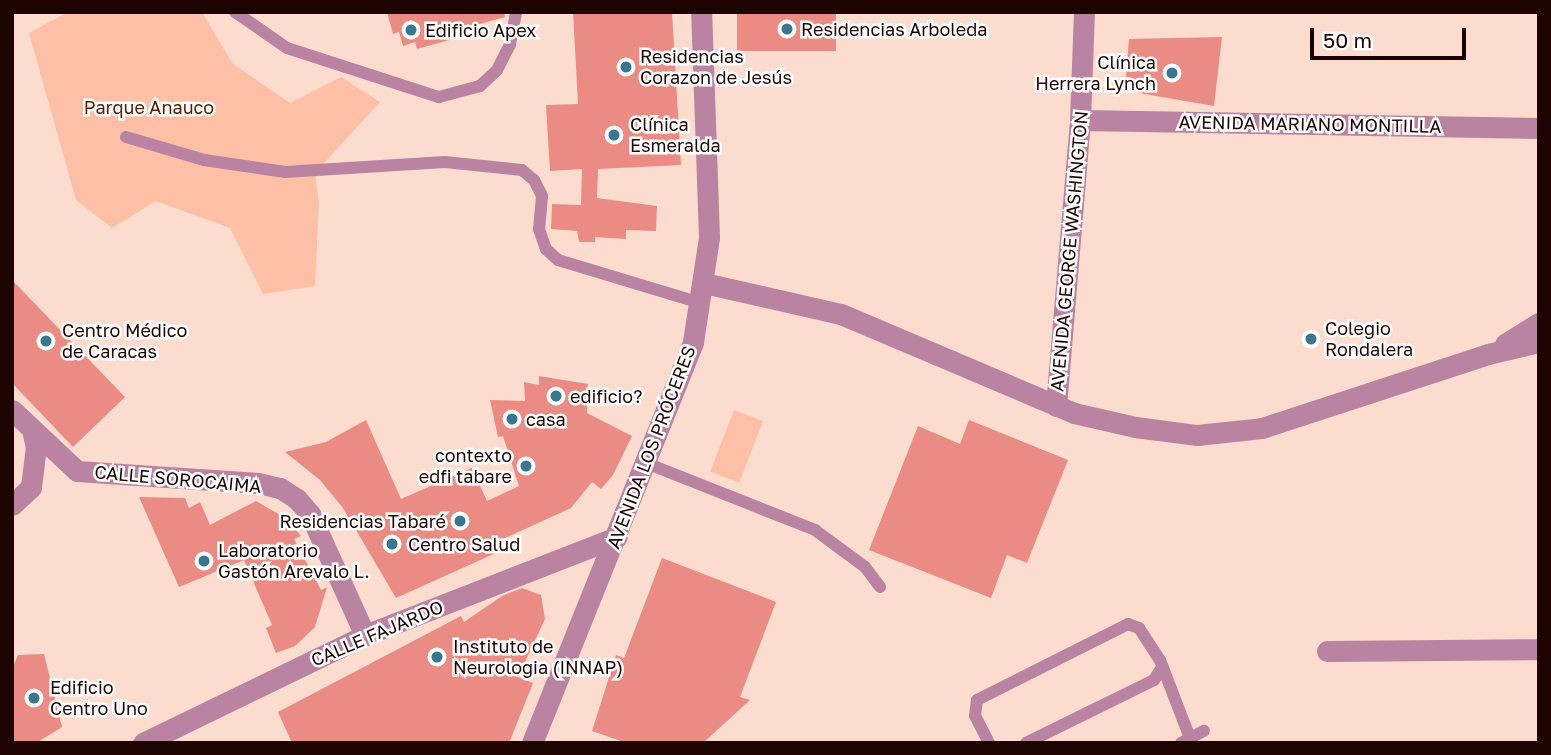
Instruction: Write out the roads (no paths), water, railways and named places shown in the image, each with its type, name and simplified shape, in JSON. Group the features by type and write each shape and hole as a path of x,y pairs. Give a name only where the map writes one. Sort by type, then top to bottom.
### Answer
{"street":[{"name":"AVENIDA LOS PRÓCERES","path":"532,743 617,537 693,342 709,237 701,12"},
{"name":"AVENIDA GEORGE WASHINGTON","path":"1056,406 1080,120 1084,12"},
{"name":"AVENIDA MARIANO MONTILLA","path":"1080,120 1539,128"},
{"path":"702,293 841,314 1056,406 1135,427 1227,434 1262,428 1488,354 1539,342"},
{"path":"1488,354 1539,323"},
{"name":"CALLE SOROCAIMA","path":"12,410 77,471 258,484 280,488 297,499 310,514 365,635"},
{"path":"12,505 31,487 36,448 31,428"},
{"name":"CALLE FAJARDO","path":"143,743 365,635 617,537"},
{"path":"1327,652 1539,649"}],"lane":[{"path":"235,12 268,39 287,48 439,97 481,86 497,70 510,44 516,12"},
{"path":"126,137 204,160 285,172 445,162 522,170 534,180 542,196 539,229 546,248 558,260 702,293"},
{"path":"646,463 815,530 864,567 880,587"},
{"path":"989,743 975,716 977,701 1128,624 1146,637 1161,669 1186,740 1204,731"},
{"path":"1026,743 1154,680 1161,669"}],"place":[{"name":"Residencias Arboleda","path":"787,29"},
{"name":"Edificio Apex","path":"411,30"},
{"name":"Residencias Corazon de Jesús","path":"626,67"},
{"name":"Clínica Herrera Lynch","path":"1172,73"},
{"name":"Clínica Esmeralda","path":"614,135"},
{"name":"Colegio Rondalera","path":"1311,339"},
{"name":"Centro Médico de Caracas","path":"46,341"},
{"name":"edificio?","path":"556,396"},
{"name":"casa","path":"512,419"},
{"name":"contexto edfi tabare","path":"526,466"},
{"name":"Residencias Tabaré","path":"460,521"},
{"name":"Centro Salud","path":"392,544"},
{"name":"Laboratorio Gastón Arevalo L.","path":"204,561"},
{"name":"Instituto de Neurologia (INNAP)","path":"437,657"},
{"name":"Edificio Centro Uno","path":"34,698"}],"park label":[{"name":"Parque Anauco","path":"149,107"}]}
